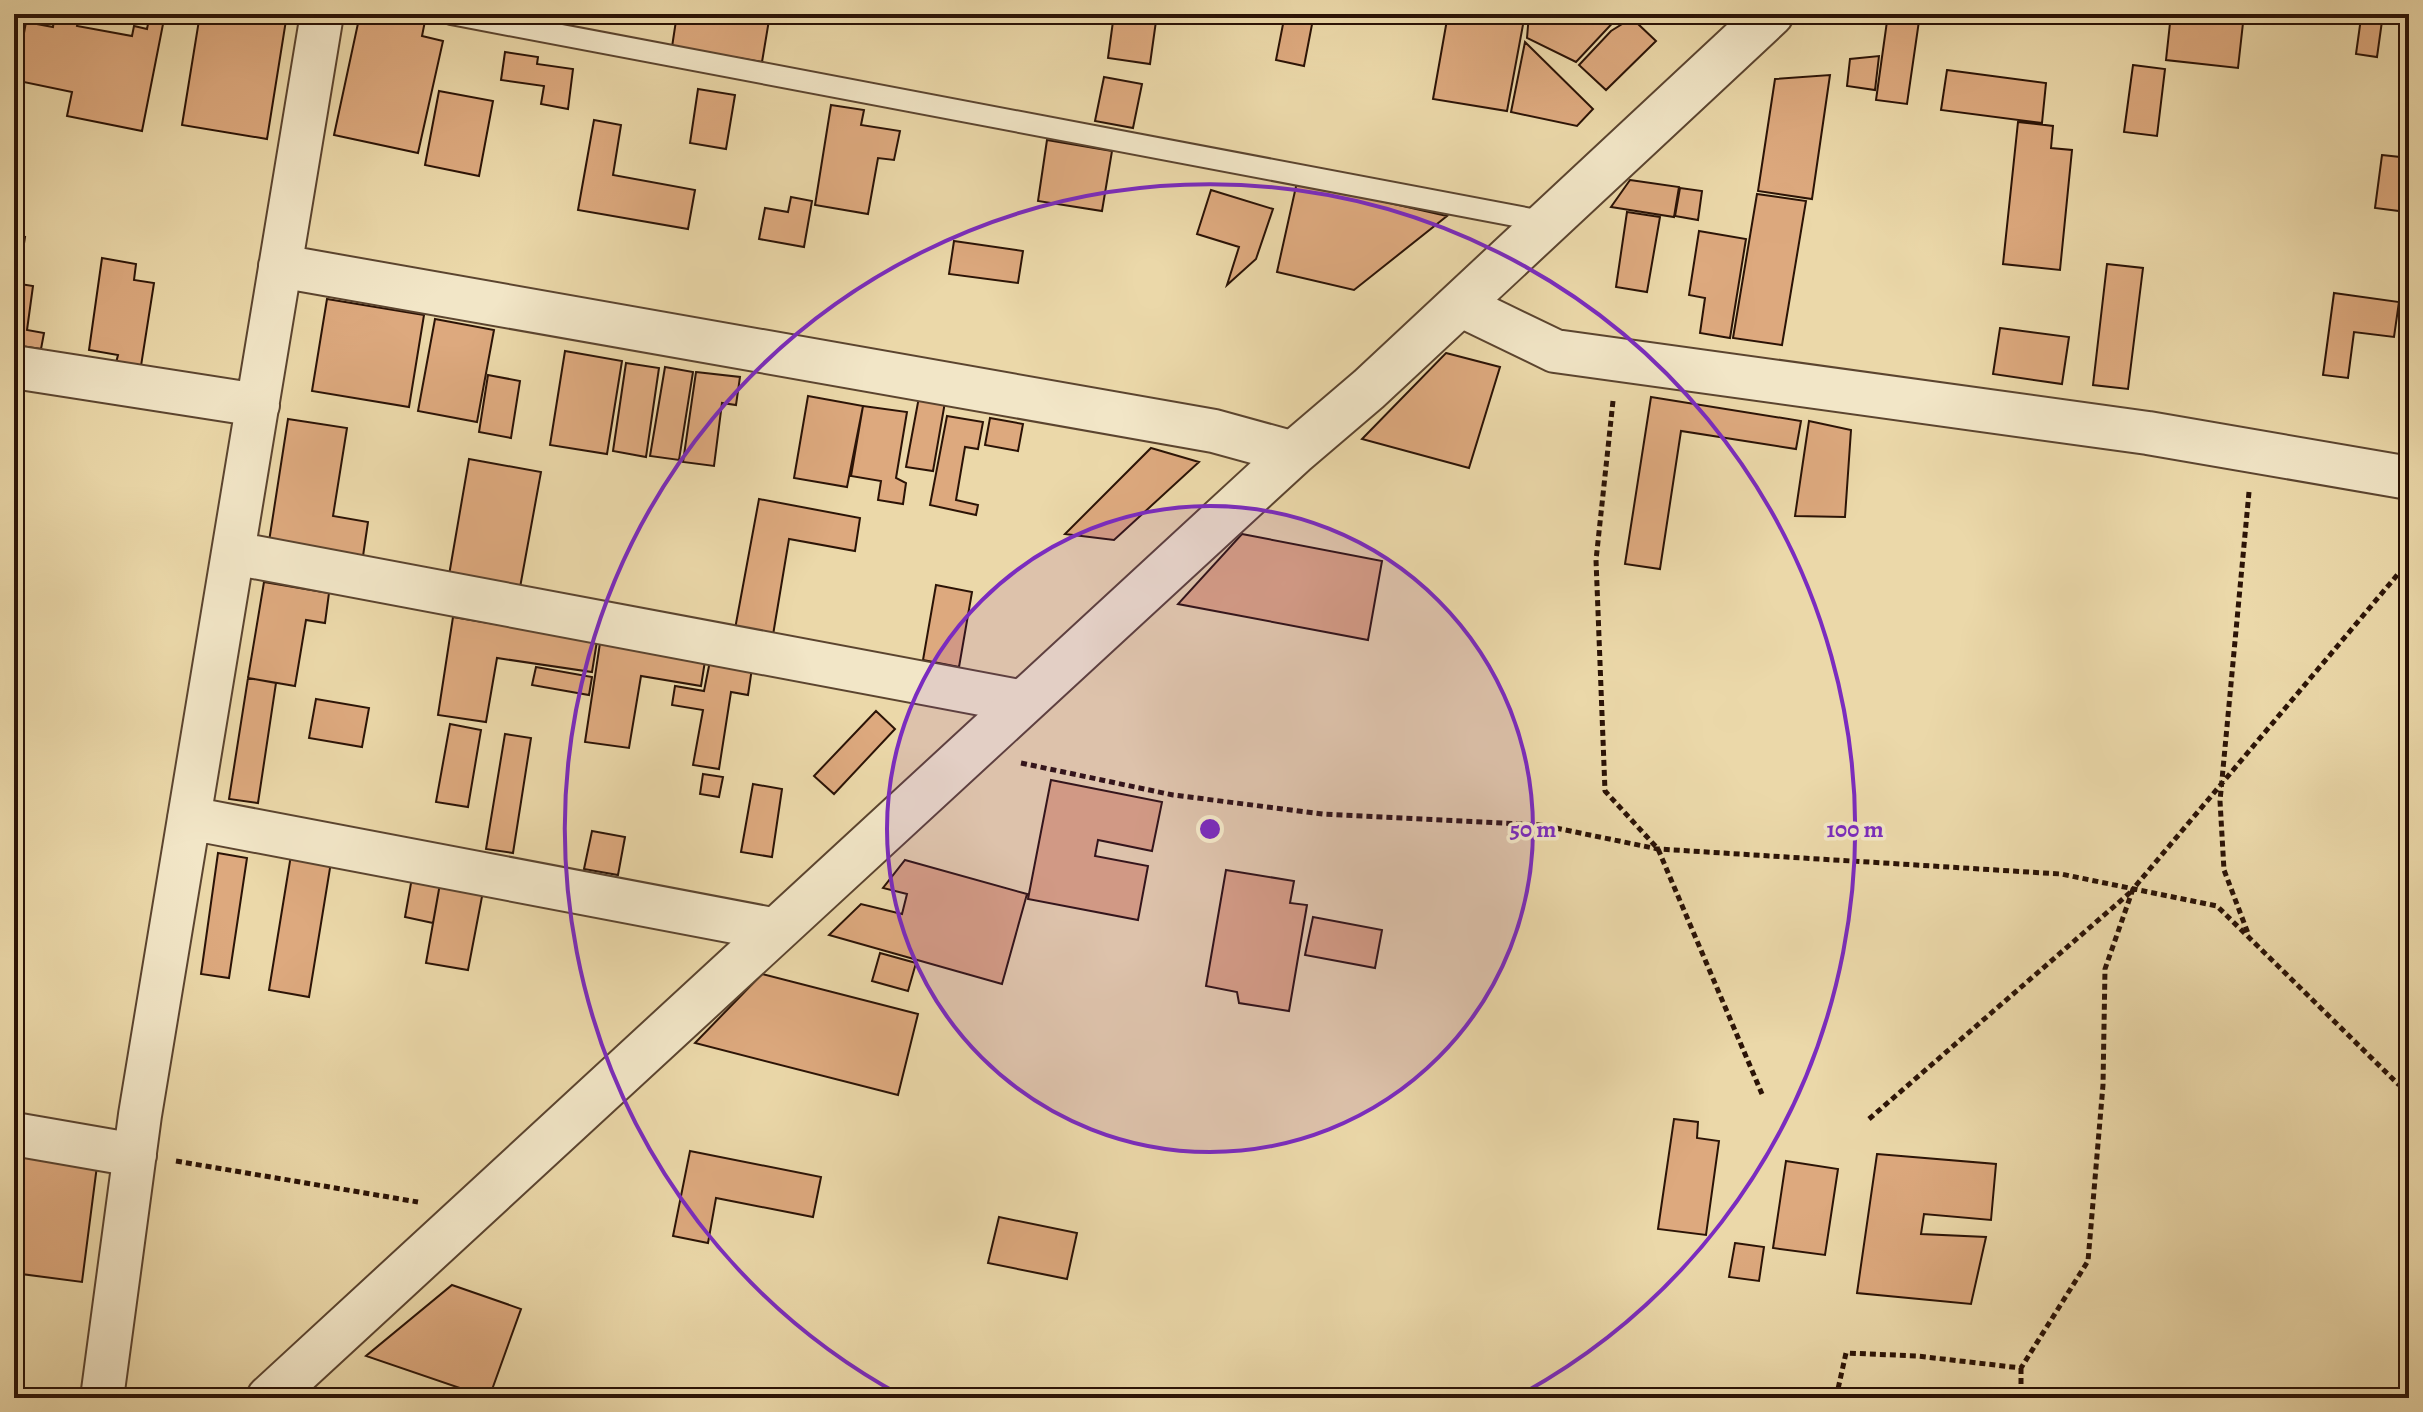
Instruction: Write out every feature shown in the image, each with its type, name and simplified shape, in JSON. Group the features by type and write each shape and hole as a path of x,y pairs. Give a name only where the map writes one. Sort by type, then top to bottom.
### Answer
{"street":[{"path":"102,1398 135,1155 322,14"},
{"path":"269,1398 1294,453 1369,389 1771,14"},
{"path":"280,266 1214,431 1294,453"},
{"path":"1460,305 1555,351 2148,433 2409,478"},
{"path":"14,367 258,405"},
{"path":"233,553 1024,702"},
{"path":"189,818 777,930"},
{"path":"14,1134 135,1155"}],"lane":[{"path":"451,14 1548,223"}],"path":[{"path":"1618,360 1596,560 1605,791 1658,849 1762,1094"},
{"path":"2250,939 2224,870 2220,801 2253,451"},
{"path":"1869,1119 2133,889 2409,561"},
{"path":"969,752 1173,795 1323,814 1541,825 1658,849 2061,874 2217,906 2398,1084 2409,1087"},
{"path":"2021,1398 2021,1368 2088,1261 2103,1085 2105,969 2133,889"},
{"path":"135,1155 471,1211"},
{"path":"1836,1398 1846,1353 1917,1356 2021,1368"}],"building":[{"path":"55,14 79,14 77,26 132,36 134,26 147,29 150,14 165,14 142,131 67,116 72,92 14,80 14,54 20,55 26,22 53,27"},
{"path":"110,14 148,14 147,20"},
{"path":"200,14 287,14 267,139 182,125"},
{"path":"360,14 426,16 422,36 443,41 418,153 334,135"},
{"path":"677,14 770,14 762,62 672,47"},
{"path":"1114,14 1157,14 1150,64 1108,58"},
{"path":"1285,14 1314,14 1304,66 1276,60"},
{"path":"1448,14 1525,14 1507,111 1433,99"},
{"path":"1529,14 1621,14 1576,62 1527,38"},
{"path":"1888,14 1920,14 1907,104 1876,100"},
{"path":"2171,14 2244,14 2238,68 2166,60"},
{"path":"2361,18 2382,21 2377,57 2356,54"},
{"path":"1627,21 1638,24 1656,41 1606,90 1579,65 1611,31"},
{"path":"1525,42 1593,109 1577,126 1511,112"},
{"path":"505,52 538,57 537,64 573,69 568,109 541,104 544,86 501,80"},
{"path":"1879,56 1875,90 1847,86 1850,59"},
{"path":"2133,65 2165,69 2157,136 2124,132"},
{"path":"1947,70 2046,83 2042,123 1941,110"},
{"path":"1830,75 1812,199 1758,191 1775,79"},
{"path":"1104,77 1142,84 1133,128 1095,121"},
{"path":"698,89 735,95 726,149 690,143"},
{"path":"439,91 493,101 479,176 425,165"},
{"path":"831,105 864,110 861,125 900,131 894,160 878,158 868,214 815,205"},
{"path":"594,120 621,125 613,175 695,190 688,229 578,210"},
{"path":"2018,122 2053,126 2051,148 2072,150 2060,270 2003,264"},
{"path":"1047,140 1112,151 1102,211 1038,201"},
{"path":"2382,155 2409,158 2407,212 2375,208"},
{"path":"1630,180 1679,187 1674,217 1611,207"},
{"path":"1297,182 1447,216 1354,290 1277,272"},
{"path":"1680,188 1702,191 1698,220 1675,216"},
{"path":"1211,190 1273,209 1256,259 1227,285 1239,247 1197,234"},
{"path":"1757,194 1806,201 1782,345 1733,338"},
{"path":"791,197 812,201 804,247 759,239 765,208 788,212"},
{"path":"1627,212 1660,217 1647,292 1616,287"},
{"path":"1699,231 1746,239 1730,338 1700,333 1705,298 1689,295"},
{"path":"14,236 25,237 20,270 14,270"},
{"path":"954,241 1023,251 1018,283 949,274"},
{"path":"102,258 136,264 134,280 154,283 141,366 116,363 118,355 89,350"},
{"path":"2107,264 2143,268 2128,389 2093,385"},
{"path":"14,283 33,286 27,330 44,333 41,349 14,345"},
{"path":"2334,293 2399,302 2394,337 2354,332 2348,378 2323,375"},
{"path":"327,299 424,315 409,407 312,391"},
{"path":"435,319 494,330 477,422 418,411"},
{"path":"2000,328 2069,337 2062,384 1993,374"},
{"path":"565,351 622,361 607,454 550,445"},
{"path":"1446,353 1500,367 1469,468 1362,439"},
{"path":"626,363 659,368 646,457 613,451"},
{"path":"665,367 693,372 679,460 650,456"},
{"path":"696,372 740,377 736,405 722,403 714,466 683,462"},
{"path":"488,375 520,381 511,438 479,432"},
{"path":"808,396 863,406 847,487 794,478"},
{"path":"919,397 945,402 933,471 906,467"},
{"path":"1651,397 1801,421 1796,449 1681,431 1660,569 1625,564"},
{"path":"863,406 907,412 896,478 906,483 903,504 878,500 881,481 851,476"},
{"path":"947,416 983,422 978,449 965,447 956,500 978,505 976,515 930,505"},
{"path":"990,418 1023,424 1018,451 985,445"},
{"path":"288,419 347,428 333,516 368,522 362,563 268,548"},
{"path":"1809,421 1851,430 1845,517 1795,516"},
{"path":"1151,448 1199,462 1114,540 1065,534"},
{"path":"469,459 541,472 519,593 448,581"},
{"path":"759,499 860,518 855,551 789,539 773,635 735,629"},
{"path":"1242,534 1382,561 1368,640 1178,604"},
{"path":"264,582 329,593 325,623 306,620 295,686 248,678"},
{"path":"936,585 972,592 959,667 923,660"},
{"path":"453,617 597,641 592,672 497,658 486,722 438,715"},
{"path":"600,643 705,661 701,686 641,676 629,748 585,742"},
{"path":"710,661 752,668 748,695 731,692 719,769 693,765 703,710 672,705 675,686 704,691"},
{"path":"536,667 592,677 589,695 532,685"},
{"path":"248,678 276,683 258,803 229,799"},
{"path":"316,699 369,708 362,747 309,738"},
{"path":"876,711 895,729 834,794 814,776"},
{"path":"450,724 481,730 468,807 436,802"},
{"path":"505,734 531,738 513,853 486,849"},
{"path":"703,774 723,777 719,797 700,794"},
{"path":"1051,780 1162,802 1152,851 1098,840 1095,856 1148,866 1138,920 1028,899"},
{"path":"753,784 782,789 772,857 741,852"},
{"path":"592,831 625,837 618,875 584,869"},
{"path":"218,853 247,858 229,978 201,974"},
{"path":"291,855 331,862 309,997 269,990"},
{"path":"905,860 1027,894 1002,984 829,935 861,904 902,914 907,894 883,888"},
{"path":"1226,870 1294,881 1290,903 1307,905 1289,1011 1239,1003 1237,992 1206,986"},
{"path":"413,872 441,878 433,923 405,917"},
{"path":"441,878 484,886 468,970 426,963"},
{"path":"1313,917 1382,930 1375,968 1305,955"},
{"path":"880,953 916,963 908,991 872,981"},
{"path":"762,974 918,1014 898,1095 695,1043"},
{"path":"1674,1119 1698,1122 1697,1138 1719,1141 1706,1235 1658,1229"},
{"path":"14,1146 98,1158 82,1282 14,1273"},
{"path":"690,1151 821,1177 813,1217 716,1198 708,1243 673,1236"},
{"path":"1877,1154 1996,1164 1991,1220 1924,1214 1921,1234 1986,1237 1971,1304 1857,1293"},
{"path":"1786,1161 1838,1169 1825,1255 1773,1248"},
{"path":"999,1217 1077,1233 1067,1279 988,1263"},
{"path":"1735,1243 1764,1247 1759,1281 1729,1277"},
{"path":"452,1285 521,1309 489,1398 366,1356"}]}
